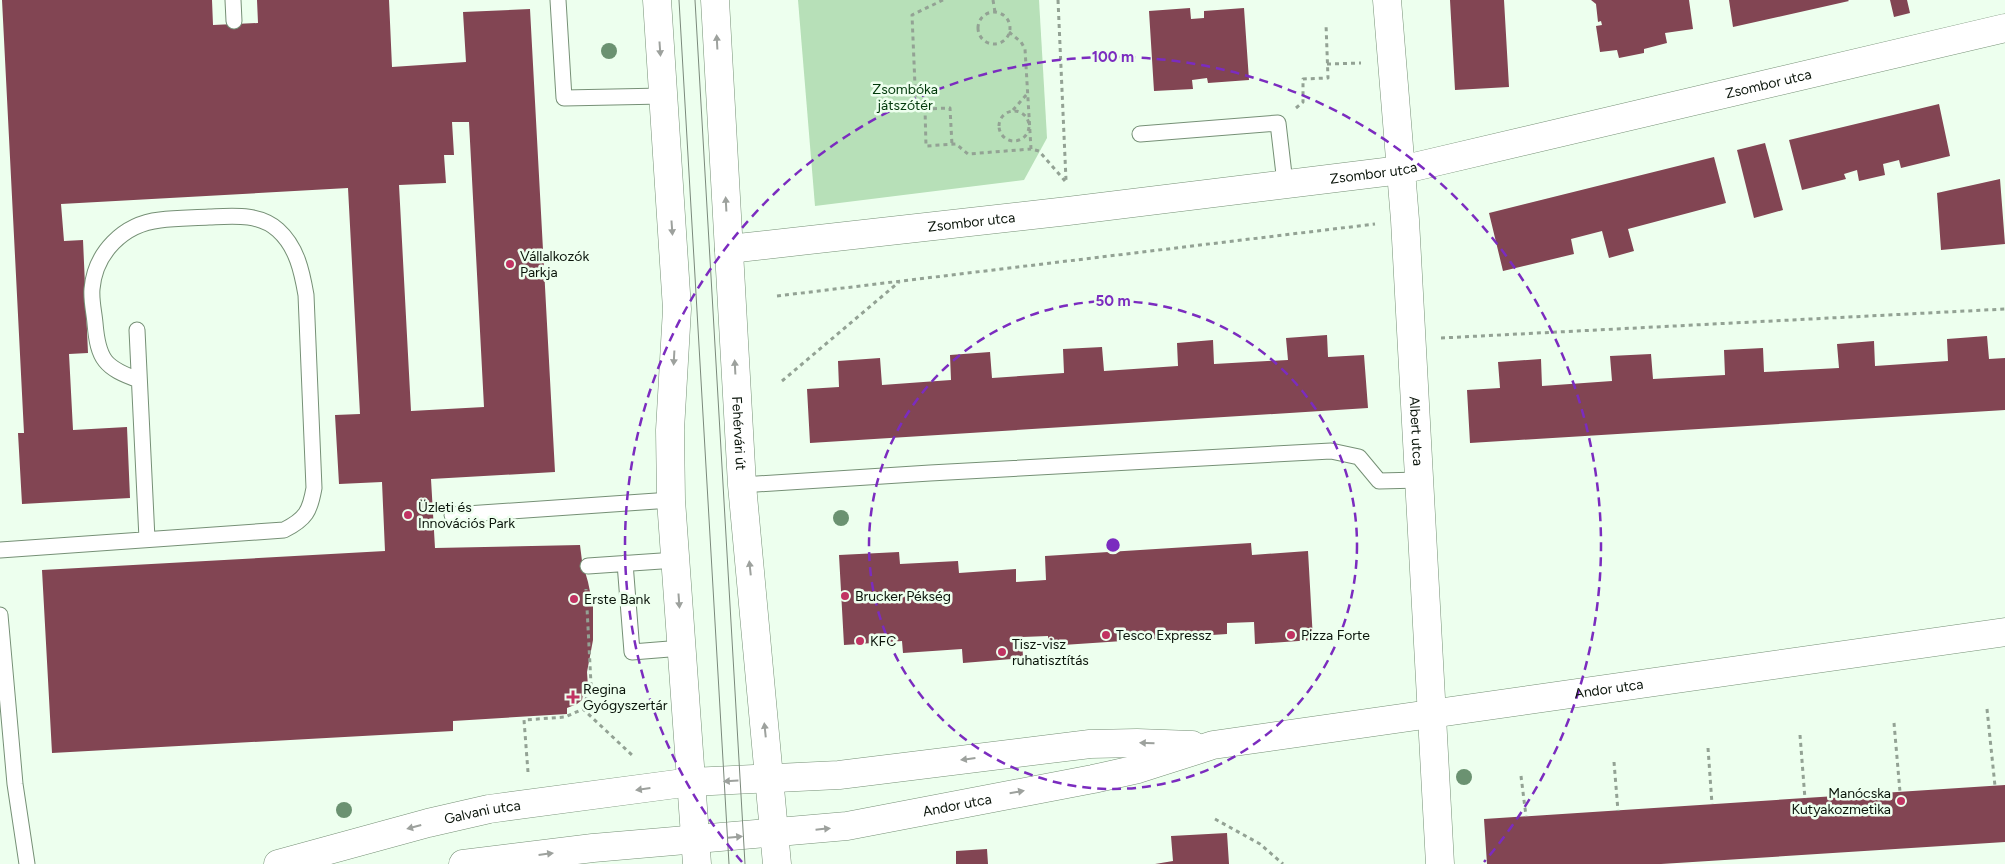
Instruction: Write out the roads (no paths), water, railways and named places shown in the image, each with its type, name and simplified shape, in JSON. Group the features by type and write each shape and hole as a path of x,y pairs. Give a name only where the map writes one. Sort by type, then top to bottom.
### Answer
{"street":[{"path":"463,864 593,848 696,852 671,500 670,430 677,309 657,0"},
{"name":"Fehérvári út","path":"715,0 742,485 777,864"},
{"name":"Albert utca","path":"1387,0 1406,220 1440,864"},
{"name":"Zsombor utca","path":"729,249 1068,211 1401,170 2005,28"},
{"name":"Andor utca","path":"696,852 775,834 847,826 980,799 1093,779 1138,769 1213,746 2005,632"},
{"name":"Andor utca","path":"691,782 847,774 1090,744 1137,743 1213,746"},
{"name":"Galvani utca","path":"278,864 428,823 489,809 691,782"}],"lane":[{"path":"233,0 234,21"},
{"path":"558,0 564,98 663,96"},
{"path":"1140,134 1278,123 1285,184"},
{"path":"0,550 284,530 296,524 306,515 311,506 314,488 306,295 303,276 297,259 288,241 277,229 258,219 241,216 159,220 128,230 114,241 102,255 95,271 92,291 97,343 101,355 108,364 118,372 139,380"},
{"path":"137,330 147,539"},
{"path":"742,485 1331,451 1359,457 1379,481 1420,480"},
{"path":"452,515 671,500"},
{"path":"588,566 676,560"},
{"path":"625,563 632,652 682,648"},
{"path":"0,615 15,784 27,864"}],"tram line":[{"path":"679,0 729,864"},
{"path":"695,0 745,864"}],"place":[{"name":"Vállalkozók Parkja","path":"510,264"},
{"name":"Üzleti és Innovációs Park","path":"408,515"},
{"name":"Brucker Pékség","path":"845,596"},
{"name":"Erste Bank","path":"574,599"},
{"name":"Tesco Expressz","path":"1106,635"},
{"name":"Pizza Forte","path":"1291,635"},
{"name":"KFC","path":"860,641"},
{"name":"Tisz-visz ruhatisztítás","path":"1002,652"},
{"name":"Regina Gyógyszertár","path":"573,697"},
{"name":"Manócska Kutyakozmetika","path":"1901,801"}],"park label":[{"name":"Zsombóka játszótér","path":"905,98"}]}
